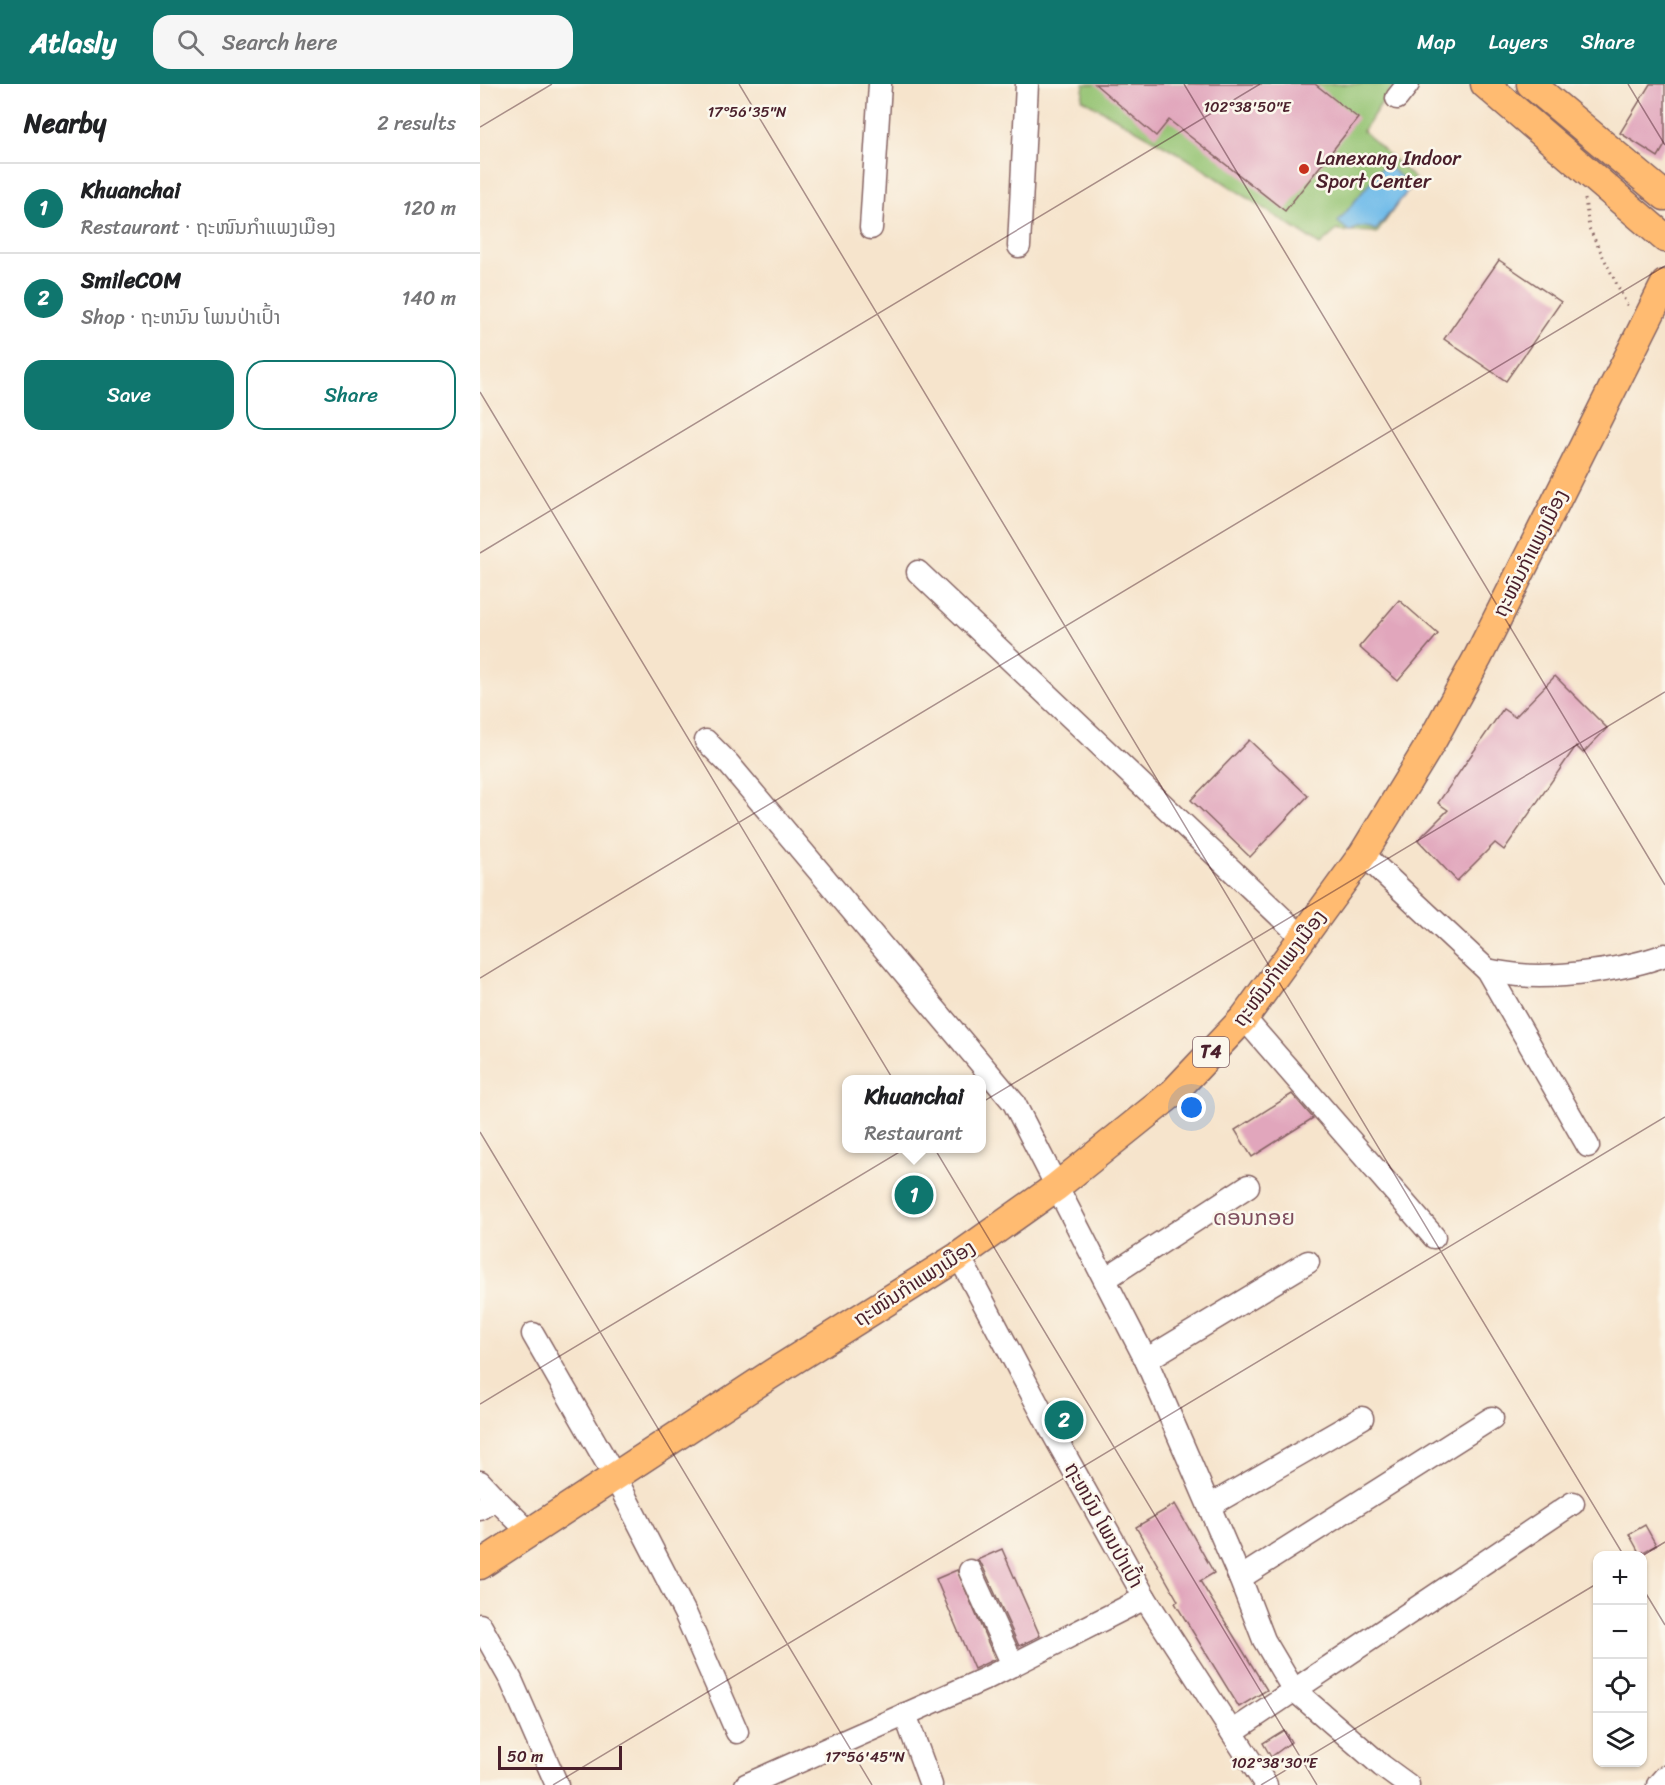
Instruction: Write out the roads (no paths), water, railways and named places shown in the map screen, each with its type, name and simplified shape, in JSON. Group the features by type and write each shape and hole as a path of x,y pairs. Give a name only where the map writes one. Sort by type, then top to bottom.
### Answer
{"main road":[{"path":"1485,84 1665,238"},
{"path":"1531,84 1665,196"},
{"name":"ຖະໜົນກຳແພງເມືອງ","path":"480,1565 774,1372 959,1256 1056,1186 1173,1093 1244,1018 1363,854 1432,741 1478,657 1665,284"}],"street":[{"path":"871,228 880,84"},
{"path":"1019,246 1027,84"},
{"path":"918,572 1303,938"},
{"path":"706,741 728,763 1014,1102 1146,1360 1240,1578 1264,1640 1293,1689 1382,1766 1408,1785"},
{"path":"1363,854 1487,970 1588,1146"},
{"path":"1487,970 1520,975 1570,974 1625,966 1665,955"},
{"path":"1244,1018 1434,1237"},
{"path":"1105,1279 1248,1186"},
{"name":"ຖະຫນົນ ໂພນປ່າເປົ້າ","path":"959,1256 1050,1428 1145,1598 1232,1732 1255,1780"},
{"path":"1146,1360 1308,1262"},
{"path":"533,1334 615,1477 686,1615 737,1732"},
{"path":"1209,1506 1362,1418"},
{"path":"1240,1578 1492,1418"},
{"path":"480,1482 488,1504 530,1533"},
{"path":"1232,1732 1573,1503"},
{"path":"970,1571 1013,1665"},
{"path":"746,1785 1013,1665 1145,1598"},
{"path":"480,1625 511,1680 557,1785"},
{"path":"905,1714 931,1785"},
{"path":"1658,1785 1665,1777"}],"water":[{"path":"1385,164 1412,186 1376,230 1363,227 1350,232 1338,222"}],"place":[{"name":"Lanexang Indoor Sport Center","path":"1304,169"},
{"name":"Khuanchai","path":"914,1195"},
{"name":"SmileCOM","path":"1064,1420"}],"district":[{"name":"ດອນກອຍ","path":"1254,1217"}]}
